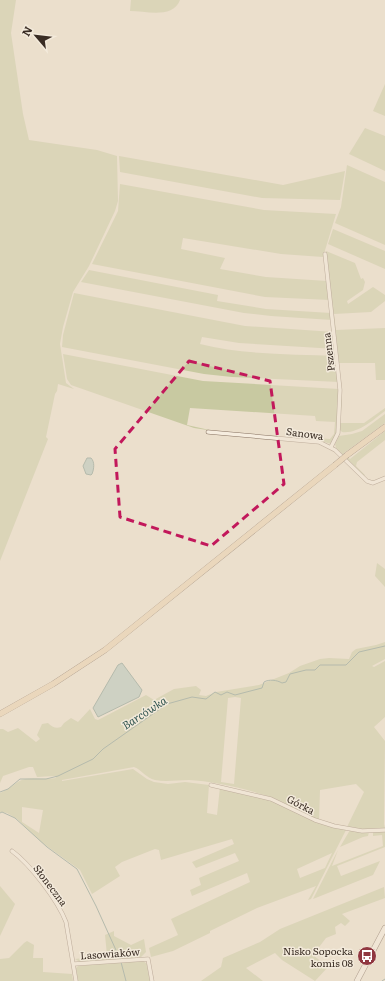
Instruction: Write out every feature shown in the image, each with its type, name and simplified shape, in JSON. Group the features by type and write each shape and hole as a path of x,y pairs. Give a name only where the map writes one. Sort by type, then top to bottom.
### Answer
{"main road":[{"path":"0,714 40,692 105,650 335,464 385,427"}],"street":[{"name":"Pszenna","path":"325,254 340,390 338,433 331,447"},
{"name":"Sanowa","path":"208,432 313,440 331,447 340,453 367,481 373,483 385,478"},
{"name":"Górka","path":"211,785 271,799 315,820 334,826 362,831 385,830"},
{"name":"Słoneczna","path":"12,851 20,857 42,884 62,913 66,922 76,981"},
{"path":"356,981 385,928"},
{"name":"Lasowiaków","path":"74,964 148,959 152,981"}],"highlighted area":[{"path":"189,361 270,381 284,484 211,546 120,517 115,449"}],"green space":[{"path":"0,0 16,0 11,33 23,114 29,140 97,150 117,156 118,201 115,211 89,266 73,292 63,327 60,344 66,383 74,389 58,384 46,437 48,439 0,561"},
{"path":"131,0 180,0 171,10 151,13 130,11"},
{"path":"385,84 385,116 373,111"},
{"path":"365,128 385,136 385,171 349,154"},
{"path":"119,156 283,185 345,171 340,200 262,198 120,172"},
{"path":"347,165 385,182 385,245 335,223 341,207"},
{"path":"120,184 264,210 336,214 323,257 281,254 183,238 181,249 225,258 220,269 266,277 327,281 330,300 265,297 92,264 118,211"},
{"path":"333,229 385,251 385,269 328,244"},
{"path":"326,251 355,263 361,279 363,278 365,282 363,290 347,301 348,304 373,287 385,295 385,301 371,312 334,314 336,330 385,328 385,380 376,380 375,363 339,363"},
{"path":"89,270 218,295 217,301 266,309 331,313 332,320 244,313 81,282"},
{"path":"74,293 245,326 334,332 336,349 239,343 202,337 200,344 216,348 250,352 337,356 339,382 232,377 204,374 62,347 63,335"},
{"path":"63,354 203,381 339,389 337,433 331,444 318,440 317,438 330,439 334,434 335,422 316,421 315,416 190,408 187,425 214,431 194,428 71,385 67,379"},
{"path":"342,380 342,400 340,423"},
{"path":"385,408 385,411 354,431 342,432 340,430 340,423 364,423"},
{"path":"385,414 385,423 344,453 350,459 385,431 385,440 357,462 356,466 365,475 364,476 336,448 335,444 339,436 362,431"},
{"path":"377,563 385,569 385,587 375,576"},
{"path":"385,642 385,659 372,666 374,667 385,661 385,717 374,727 385,741 385,829 366,830 347,827 364,792 356,784 320,790 319,821 305,816 319,823 346,830 311,899 308,900 316,886 257,908 173,951 151,957 149,948 178,935 171,919 250,882 247,873 192,896 190,890 201,885 199,878 239,861 235,853 196,868 192,862 234,844 232,839 161,860 159,850 155,849 122,862 115,867 120,876 92,894 80,870 41,842 17,819 7,813 0,812 0,793 25,779 56,778 55,776 37,777 33,767 29,767 3,776 0,783 0,729 8,732 18,728 36,742 40,739 37,735 42,724 48,723 57,728 61,727 71,718 78,722 90,709 95,719 98,720 146,695 154,700 174,689 196,686 201,690 199,695 206,696 216,692 259,685 289,673 300,666 320,659 349,659 352,652 356,649","holes":["228,698 241,698 234,784 221,782","134,767 149,778 155,780 189,780 225,785 265,795 286,804 220,787 217,815 207,813 209,785 185,782 168,784 154,782 133,769 62,780","22,807 43,810 39,833 22,822","332,853 325,868 300,878 297,869"]},
{"path":"350,830 369,832 368,836 340,847"},
{"path":"385,831 385,847 337,866 341,876 380,861 373,875 313,899 338,850 332,866 383,846 382,835 373,836 373,832"},
{"path":"0,886 15,904 0,936"},
{"path":"384,887 385,898 342,914 350,921 345,926 341,923 335,927 336,934 326,938 313,955 328,967 315,981 282,960 275,953 246,968 263,981 201,981 221,967 223,958 260,942 280,929"},
{"path":"114,931 114,936 131,945 144,939 146,952 141,957 83,962 75,959 107,955 105,935"},
{"path":"27,941 34,945 33,958 43,958 43,972 72,974 73,981 0,981 0,959 9,958"},
{"path":"142,960 147,964 150,981 78,981 76,968 78,966"}],"shaded area":[{"path":"87,458 91,458 94,464 91,475 86,474 83,466"},
{"path":"122,663 142,690 139,697 98,717 93,708 118,665"}],"waterway":[{"name":"Barcówka","path":"0,792 8,789 20,779 46,779 58,776 93,759 103,749 167,704 192,697 206,699 215,692 221,695 227,692 235,695 262,688 264,682 268,680 282,683 286,682 290,674 306,670 315,670 320,665 346,665 359,652 385,646"},
{"path":"0,813 2,812 15,818 47,847 77,869 120,959"},
{"path":"121,962 126,981"}],"place":[{"name":"Nisko Sopocka komis 08","path":"367,956"}]}
